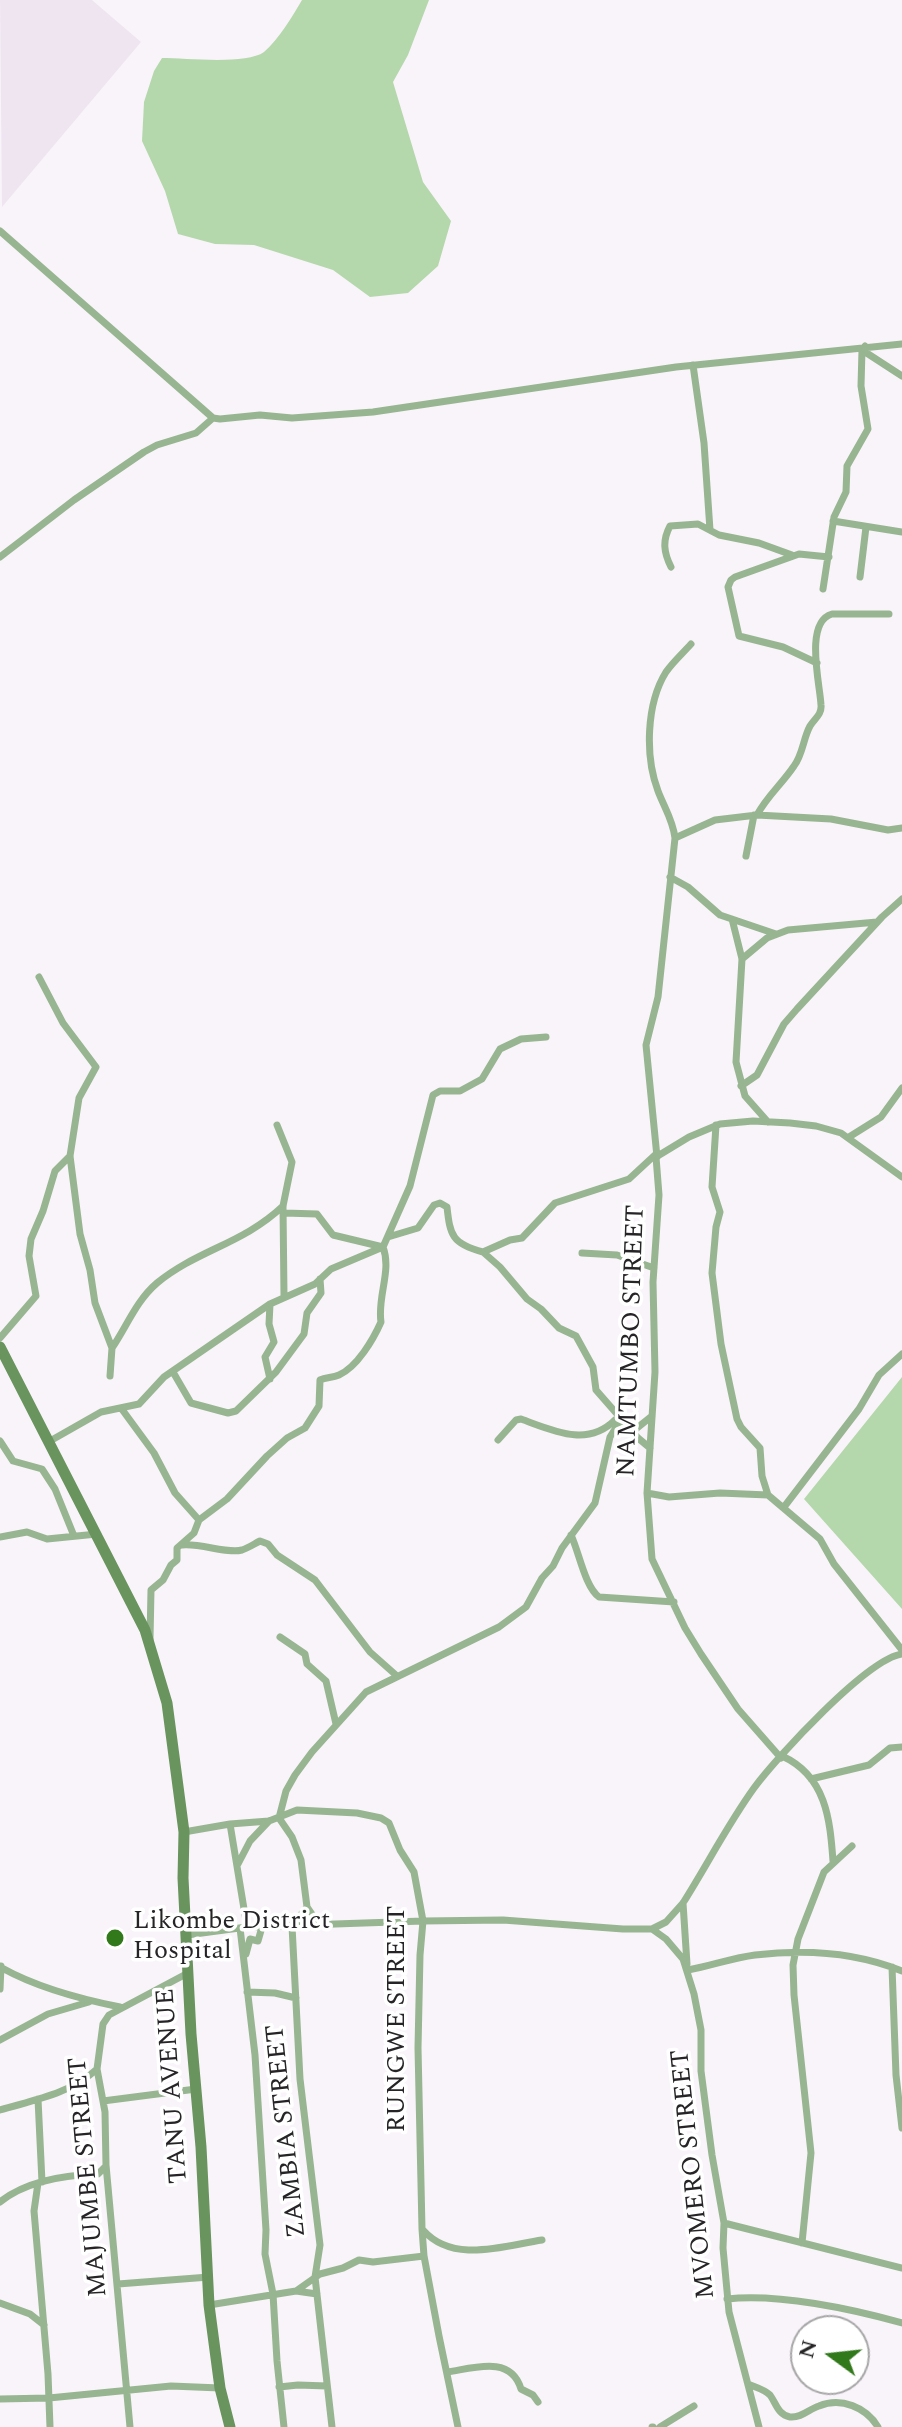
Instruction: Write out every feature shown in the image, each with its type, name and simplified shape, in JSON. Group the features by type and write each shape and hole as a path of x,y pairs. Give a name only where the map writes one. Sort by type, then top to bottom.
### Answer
{"street":[{"path":"0,231 213,418 220,419 373,412 693,365 902,344"},
{"path":"864,348 902,376"},
{"path":"823,589 835,512 845,496 847,466 868,429 861,386 864,348"},
{"path":"693,365 705,447 705,488 710,530"},
{"path":"0,557 74,500 144,452 196,433 213,418"},
{"path":"833,521 902,532"},
{"path":"671,567 664,546 670,526 698,524 794,555 829,557"},
{"path":"860,577 866,527"},
{"path":"794,555 731,580 728,587 737,634 783,647 817,663"},
{"path":"746,856 755,815 795,765 810,726 821,710 818,629 828,615 889,614"},
{"path":"691,644 665,674 648,737 648,753 656,787 675,838 715,820 755,815 831,819 888,830 902,828"},
{"name":"NAMTUMBO STREET","path":"675,838 658,997 646,1045 659,1195 654,1268 653,1415 647,1493 652,1559 685,1628 738,1709 782,1757 799,1765 811,1779"},
{"path":"670,877 688,887 720,915 776,934"},
{"path":"741,1086 757,1075 784,1024 902,899"},
{"path":"732,919 742,959 736,1062 741,1086 753,1108 768,1122"},
{"path":"742,959 776,934 800,928 877,922"},
{"path":"39,977 63,1023 96,1067 79,1098 70,1156 80,1234 95,1303 112,1348 110,1376"},
{"path":"50,1441 101,1412 139,1404 161,1380 270,1304 320,1279 331,1269 383,1247 410,1186 433,1095 440,1091 460,1091 482,1079 500,1049 521,1039 546,1037"},
{"path":"849,1137 881,1117 902,1088"},
{"path":"483,1252 522,1238 540,1217 561,1200 629,1179 657,1155 689,1137 734,1121 816,1126 849,1137 902,1177"},
{"path":"277,1125 292,1162 283,1210 284,1296"},
{"path":"716,1125 712,1187 720,1212 712,1273 721,1344 735,1414 741,1427 760,1448 762,1476 768,1495"},
{"path":"0,1338 36,1296 29,1256 31,1239 55,1171 70,1156"},
{"path":"388,1237 418,1228 434,1205 440,1203 447,1207 448,1228 455,1238 483,1252 559,1328 576,1336 593,1367 596,1390 650,1448"},
{"path":"112,1348 131,1314 156,1284 197,1257 253,1231 283,1210 317,1214 333,1235 383,1247"},
{"path":"150,1645 151,1590 166,1577 177,1560 177,1549 197,1530 199,1520 227,1499 287,1438 305,1428 319,1406 321,1378 335,1377 349,1369 374,1336 381,1322 379,1313 387,1260 383,1247"},
{"path":"582,1253 617,1255 654,1268"},
{"path":"173,1372 191,1403 228,1413 239,1408 270,1379 304,1334 307,1313 321,1293 320,1279"},
{"path":"270,1304 269,1324 274,1342 265,1357 270,1379"},
{"name":"TANU AVENUE","path":"0,1347 3,1364 50,1441 145,1630 169,1713 184,1832 188,1973 209,2305 220,2388 230,2427"},
{"path":"784,1507 864,1401 879,1375 902,1354"},
{"path":"121,1408 154,1453 175,1493 199,1520"},
{"path":"632,1432 653,1415"},
{"path":"498,1440 516,1420 521,1419 557,1432 585,1435 606,1430 620,1417"},
{"path":"318,1923 307,1907 301,1860 292,1837 279,1818 282,1803 295,1775 366,1692 499,1627 530,1602 542,1578 595,1503 610,1437 620,1417"},
{"path":"0,1441 13,1461 42,1469 55,1489 74,1536"},
{"path":"187,1935 243,1927 318,1923 503,1920 652,1929 666,1922 683,1903 753,1789 875,1665 902,1652 834,1564 820,1539 768,1495 720,1493 669,1497 647,1493"},
{"path":"0,1537 27,1532 47,1539 97,1534"},
{"path":"571,1535 589,1588 599,1597 674,1602"},
{"path":"182,1545 209,1545 234,1551 260,1541 268,1544 277,1555 315,1580 363,1643 397,1676"},
{"path":"280,1637 305,1654 307,1664 326,1681 336,1724"},
{"path":"833,1861 826,1801 811,1779 869,1765 890,1748 902,1747"},
{"name":"RUNGWE STREET","path":"184,1832 269,1821 297,1810 373,1816 389,1823 400,1850 414,1872 423,1921 418,2048 424,2256 458,2427"},
{"path":"237,1865 250,1841 269,1821"},
{"path":"230,1824 237,1865 255,2055 265,2254 273,2294 284,2427"},
{"path":"802,2243 811,2153 794,1995 795,1954 819,1881 833,1861 852,1846"},
{"path":"683,1903 687,1968 752,1955 829,1953 902,1971"},
{"path":"292,1926 307,1907"},
{"name":"ZAMBIA STREET","path":"292,1926 300,2079 320,2245 315,2277 332,2427"},
{"path":"245,1963 248,1943 250,1939 258,1941 262,1927"},
{"name":"MVOMERO STREET","path":"652,1929 666,1939 687,1968 701,2030 701,2071 724,2223 727,2299 734,2338 759,2427"},
{"path":"0,1989 1,1966 27,1981 120,2007 188,1973"},
{"path":"892,1967 896,2075 902,2128"},
{"path":"247,1992 275,1993 296,1998"},
{"path":"0,2040 48,2014 91,2001"},
{"name":"MAJUMBE STREET","path":"120,2007 103,2024 97,2069 103,2101 130,2427"},
{"path":"0,2110 82,2083 97,2069"},
{"path":"103,2101 196,2089"},
{"path":"38,2099 40,2183 34,2211 50,2427"},
{"path":"98,2174 106,2165"},
{"path":"0,2202 11,2193 77,2175 98,2174 108,2183"},
{"path":"724,2223 902,2268"},
{"path":"422,2229 435,2242 456,2250 480,2250 542,2240"},
{"path":"296,2291 315,2277 365,2259 373,2262 424,2256"},
{"path":"118,2284 209,2277"},
{"path":"209,2305 296,2291 317,2294"},
{"path":"727,2299 760,2296 782,2299 902,2323"},
{"path":"0,2303 30,2314 44,2325"},
{"path":"448,2372 483,2366 507,2370 518,2378 521,2389 533,2395 538,2402"},
{"path":"748,2384 766,2392 786,2416 801,2415 818,2406 839,2402 870,2415 878,2427"},
{"path":"0,2399 49,2398 171,2386 220,2388"},
{"path":"279,2387 327,2386"},
{"path":"660,2427 694,2406"}],"shaded area":[{"path":"0,0 92,0 141,42 2,207"}],"green space":[{"path":"302,0 429,0 408,55 393,82 423,182 451,221 438,266 408,293 370,297 333,270 254,245 215,244 178,234 165,191 142,141 144,102 154,71 162,58 230,60 255,56 275,41"},
{"path":"902,1377 902,1609 804,1499"}],"place":[{"name":"Likombe District Hospital","path":"115,1938"}]}
